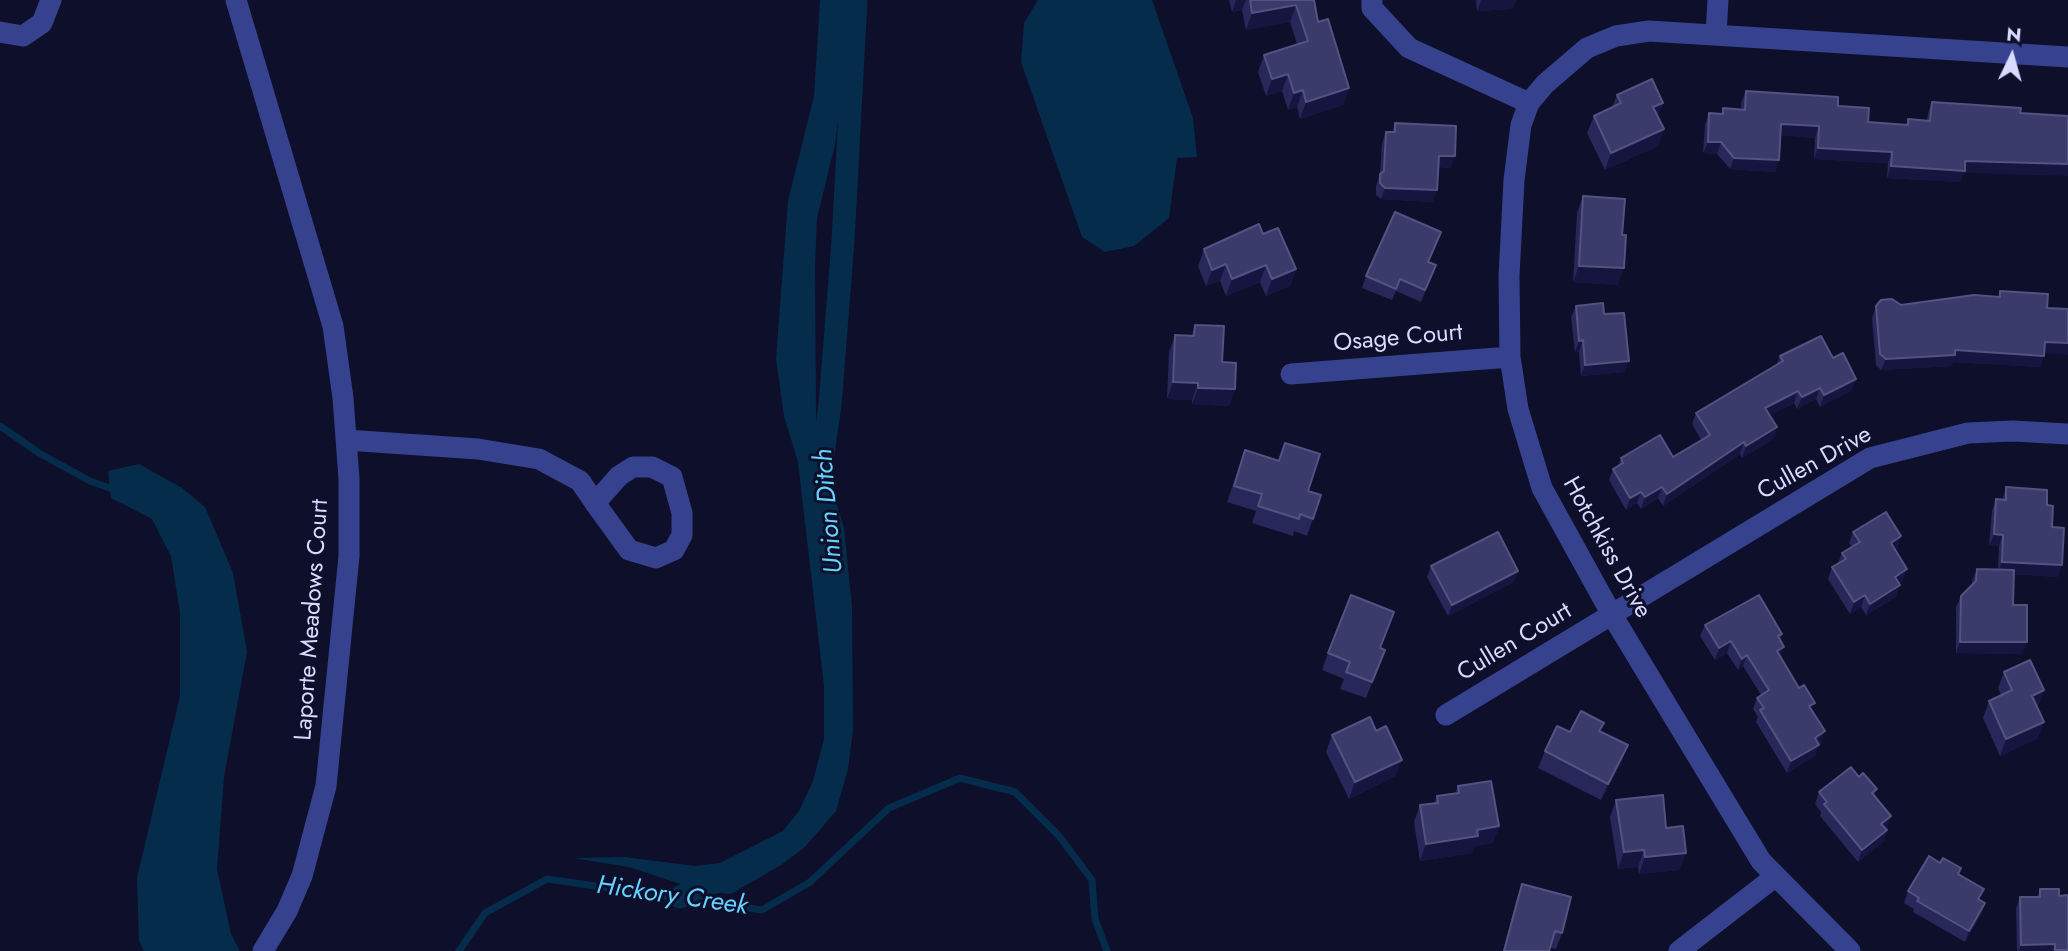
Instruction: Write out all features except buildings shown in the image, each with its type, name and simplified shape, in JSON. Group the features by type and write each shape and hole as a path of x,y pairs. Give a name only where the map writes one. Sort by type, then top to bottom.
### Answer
{"street":[{"path":"0,32 23,36 42,23 51,0"},
{"name":"Laporte Meadows Court","path":"236,0 333,326 346,440 349,556 326,786 302,876 287,911 263,951"},
{"path":"1372,0 1372,8 1409,48 1529,103 1568,62 1600,42 1649,31 2068,51"},
{"path":"1716,35 1718,0"},
{"name":"Hotchkiss Drive","path":"1529,103 1521,125 1515,171 1509,276 1510,357 1521,422 1542,488 1612,615 1761,861 1850,951"},
{"name":"Osage Court","path":"1291,374 1510,357"},
{"name":"Cullen Drive","path":"1612,615 1870,458 1968,433 2013,431 2068,435"},
{"path":"346,440 478,449 539,459 580,481 595,503 629,550 656,558 674,550 682,535 682,513 672,477 652,467 633,467 595,503"},
{"name":"Cullen Court","path":"1446,715 1612,615"},
{"path":"1679,951 1776,876"}],"water":[{"path":"820,0 853,0 835,145 817,218 815,267 816,419 826,469 844,528 852,607 853,730 848,769 836,811 804,848 781,865 731,894 702,891 629,867 573,858 624,857 695,866 720,863 783,831 799,811 813,781 824,739 824,686 798,462 784,416 776,359 788,201 814,96"},
{"path":"1038,0 1152,0 1193,118 1197,157 1177,158 1169,218 1134,246 1105,252 1082,237 1021,62 1024,23"},
{"path":"139,464 182,488 205,507 233,573 247,652 224,777 217,869 231,934 240,951 144,951 139,941 137,878 180,696 180,613 171,556 152,519 111,498 108,471"}],"waterway":[{"name":"Union Ditch","path":"822,482 821,467 830,405 843,241 856,0"},
{"name":"Hickory Creek","path":"0,426 39,453 90,481 118,491"},
{"name":"Hickory Creek","path":"459,951 485,913 547,879 762,910 810,882 889,808 960,778 1015,792 1059,836 1092,880 1095,919 1107,951"},
{"name":"Union Ditch","path":"680,897 723,878"}]}
